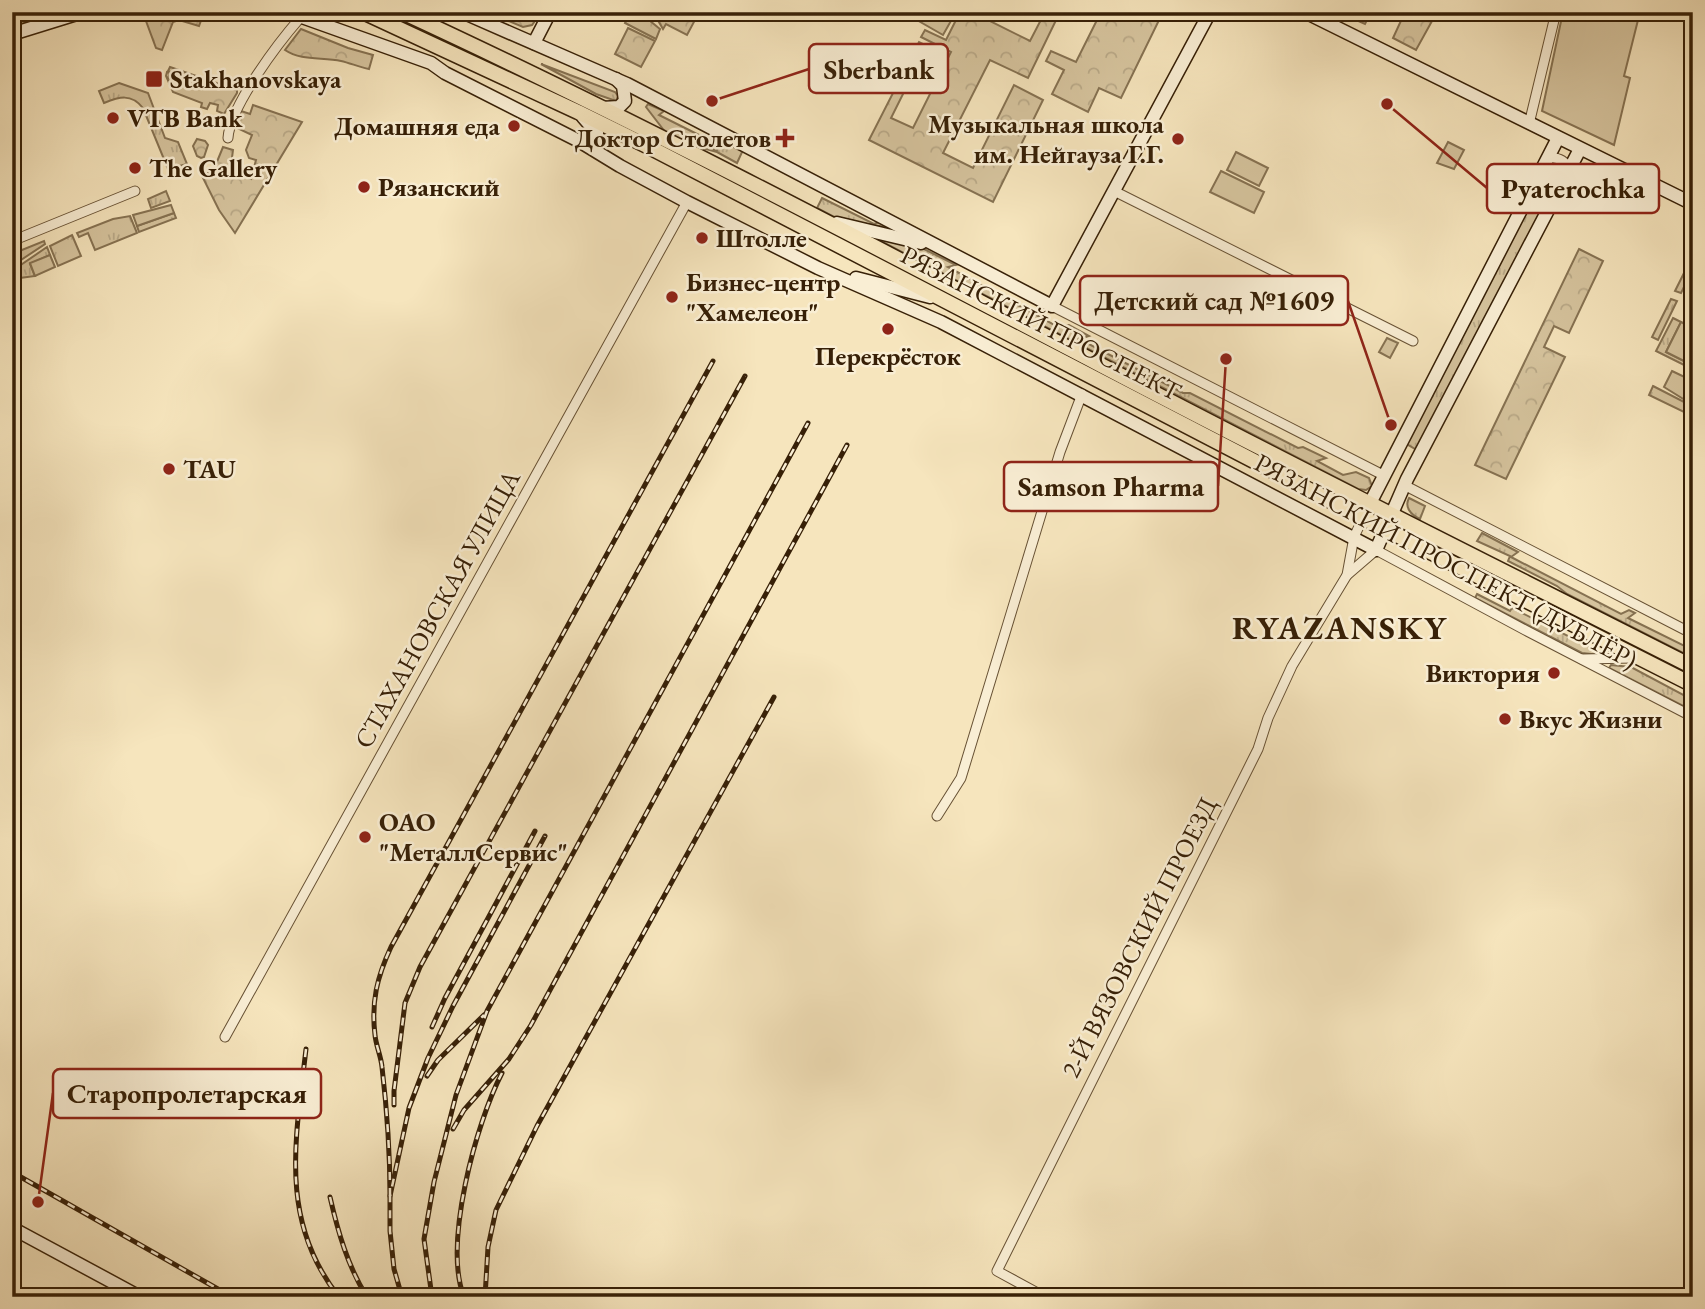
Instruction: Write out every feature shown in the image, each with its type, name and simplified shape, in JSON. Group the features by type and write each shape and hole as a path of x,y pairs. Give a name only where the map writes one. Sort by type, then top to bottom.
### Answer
{"main road":[{"name":"РЯЗАНСКИЙ ПРОСПЕКТ","path":"363,12 578,112 1363,518 1693,685"},
{"name":"РЯЗАНСКИЙ ПРОСПЕКТ","path":"402,12 536,74 598,108 822,219 1693,667"}],"street":[{"path":"12,34 83,12"},
{"name":"РЯЗАНСКИЙ ПРОСПЕКТ (ДУБЛЁР)","path":"462,12 621,81 945,251 1693,634"},
{"path":"534,43 550,12"},
{"path":"1052,306 1210,12"},
{"path":"1305,12 1693,204"},
{"path":"1530,124 1556,12"},
{"path":"228,138 230,122 238,106 294,15"},
{"name":"РЯЗАНСКИЙ ПРОСПЕКТ (ДУБЛЁР)","path":"294,15 431,63 445,73 579,141 687,202 818,268 941,322 1082,394 1693,717"},
{"path":"598,108 623,105 626,95 621,81"},
{"path":"578,112 597,133 620,166"},
{"path":"579,141 594,141 597,133"},
{"path":"1363,518 1398,445 1558,138"},
{"name":"2-Й ВЯЗОВСКИЙ ПРОЕЗД","path":"1045,1297 997,1271 1258,750 1268,718 1292,666 1347,575 1376,550 1404,485 1580,149"},
{"path":"1547,158 1566,163 1569,169"},
{"path":"12,241 135,191"},
{"path":"1114,191 1413,341"},
{"name":"СТАХАНОВСКАЯ УЛИЦА","path":"225,1037 687,202"},
{"path":"822,219 907,238 945,251"},
{"path":"818,268 944,301"},
{"path":"937,816 961,778 1060,452 1082,394"},
{"path":"1398,445 1419,456"},
{"name":"2-Й ВЯЗОВСКИЙ ПРОЕЗД","path":"1347,575 1354,537 1363,518"},
{"path":"1580,659 1638,657"},
{"path":"12,1228 140,1297"}],"green space":[{"path":"12,12 58,12 12,27"},
{"path":"149,12 204,12 199,26 179,20 173,22 162,50 156,48 146,21"},
{"path":"487,12 527,12 537,18 532,25 523,27"},
{"path":"630,12 642,16 660,29 656,39 625,23"},
{"path":"653,12 679,12 695,20 687,35 666,24 663,29"},
{"path":"903,12 956,12 943,35"},
{"path":"960,12 972,12 1030,41 1045,12 1060,12 1028,78 990,60 943,153 973,168 1014,85 1043,100 993,202 869,140 919,42 927,46 891,118 913,128 951,52 921,37 925,30 946,40"},
{"path":"1101,12 1163,12 1121,98 1099,88 1088,112 1052,94 1064,70 1046,61 1051,51 1076,62"},
{"path":"1338,12 1371,12 1365,24"},
{"path":"1405,12 1437,12 1416,50 1393,38"},
{"path":"1563,12 1640,12 1624,76 1630,78 1614,145 1542,111"},
{"path":"628,28 655,41 641,67 615,54"},
{"path":"301,29 373,55 369,69 341,61 298,56 285,50"},
{"path":"541,64 615,92 618,96 616,101 596,94"},
{"path":"170,67 237,90 237,93 224,114 217,111 218,105 210,103 207,109 201,107 202,103 173,92 166,76 167,72 170,73 168,78 175,80 177,75 168,71"},
{"path":"119,83 148,93 165,138 178,142 187,164 168,169 143,108 134,100 115,99 104,103 99,91"},
{"path":"648,104 664,111 659,115 713,142 714,151 717,150 717,143 725,141 743,150 737,163 717,152 695,146 666,133 646,107"},
{"path":"253,105 302,122 235,233 219,210 202,176 214,169 223,147 233,150 230,173 251,179 256,160 249,158 246,150 252,135 233,126 238,110 250,114"},
{"path":"197,139 208,145 204,157 201,158 197,156 193,146"},
{"path":"1448,142 1464,150 1454,169 1437,163"},
{"path":"1236,152 1268,168 1259,186 1227,170"},
{"path":"1553,164 1560,167 1561,174 1417,450 1405,443"},
{"path":"1221,171 1264,192 1254,213 1210,192"},
{"path":"166,191 170,201 151,208 148,199"},
{"path":"822,198 874,224 882,221 891,228 838,219 817,208"},
{"path":"171,205 174,213 137,226 133,215"},
{"path":"174,213 176,218 139,232 137,226"},
{"path":"130,216 137,233 95,250 88,233 79,237 77,233 113,219"},
{"path":"72,235 81,256 58,266 50,246"},
{"path":"873,237 922,248 956,265 948,267 1058,327 1069,325 1089,336 1079,339 1183,393 1190,393 1298,448 1303,447 1326,458 1317,461 1343,475 1356,472 1369,478 1372,486 1366,490 1358,489"},
{"path":"44,241 45,244 12,266 12,254"},
{"path":"47,247 50,255 30,264 35,276 12,279 12,271"},
{"path":"1579,249 1603,261 1569,333 1554,326 1544,347 1565,357 1506,479 1475,465"},
{"path":"50,255 55,267 35,276 30,263"},
{"path":"1690,261 1693,262 1693,269 1681,293 1675,291"},
{"path":"1671,299 1677,301 1658,340 1652,337"},
{"path":"1673,318 1681,322 1666,352 1688,363 1686,366 1656,351"},
{"path":"1681,322 1693,328 1693,353 1688,363 1666,352"},
{"path":"1387,338 1398,343 1390,358 1379,352"},
{"path":"1672,371 1693,381 1685,400 1664,387"},
{"path":"1653,386 1690,405 1686,413 1649,395"},
{"path":"1409,498 1425,506 1420,519 1409,510"},
{"path":"1482,533 1518,552 1511,557 1621,614 1629,610 1635,613 1628,618 1693,650 1693,658 1508,561 1510,556 1477,541"},
{"path":"1477,594 1510,611 1512,608 1602,653 1582,653 1475,598"},
{"path":"1611,665 1631,667 1693,700 1693,711 1609,668"}],"railway":[{"path":"390,1196 385,1099 374,1023 376,990 386,958 713,361"},
{"path":"394,1105 405,1003 420,967 745,376"},
{"path":"432,1297 424,1239 434,1182 456,1095 487,1011 808,423"},
{"path":"453,1129 464,1110 509,1059 531,1025 847,445"},
{"path":"485,1297 488,1247 496,1210 537,1126 774,697"},
{"path":"432,1027 535,831"},
{"path":"402,1297 394,1269 390,1196 409,1108 428,1058 453,1006 545,836"},
{"path":"427,1076 438,1060 484,1015"},
{"path":"306,1049 296,1146 299,1208 307,1238 320,1268 339,1297"},
{"path":"464,1297 457,1247 465,1184 482,1122 502,1073"},
{"path":"12,1172 232,1297"},
{"path":"330,1197 344,1249 367,1297"}],"place":[{"name":"Stakhanovskaya","path":"154,79"},
{"name":"Sberbank","path":"712,101"},
{"name":"Pyaterochka","path":"1387,104"},
{"name":"VTB Bank","path":"113,118"},
{"name":"Домашняя еда","path":"514,126"},
{"name":"Доктор Столетов","path":"785,138"},
{"name":"Музыкальная школа им. Нейгауза Г.Г.","path":"1178,139"},
{"name":"The Gallery","path":"135,168"},
{"name":"Рязанский","path":"364,187"},
{"name":"Штолле","path":"702,238"},
{"name":"Бизнес-центр \"Хамелеон\"","path":"672,297"},
{"name":"Перекрёсток","path":"888,329"},
{"name":"Samson Pharma","path":"1226,359"},
{"name":"Детский сад №1609","path":"1391,425"},
{"name":"TAU","path":"169,469"},
{"name":"Виктория","path":"1554,673"},
{"name":"Вкус Жизни","path":"1505,719"},
{"name":"ОАО \"МеталлСервис\"","path":"365,837"},
{"name":"Старопролетарская","path":"38,1202"}],"district":[{"name":"RYAZANSKY","path":"1340,627"}]}
